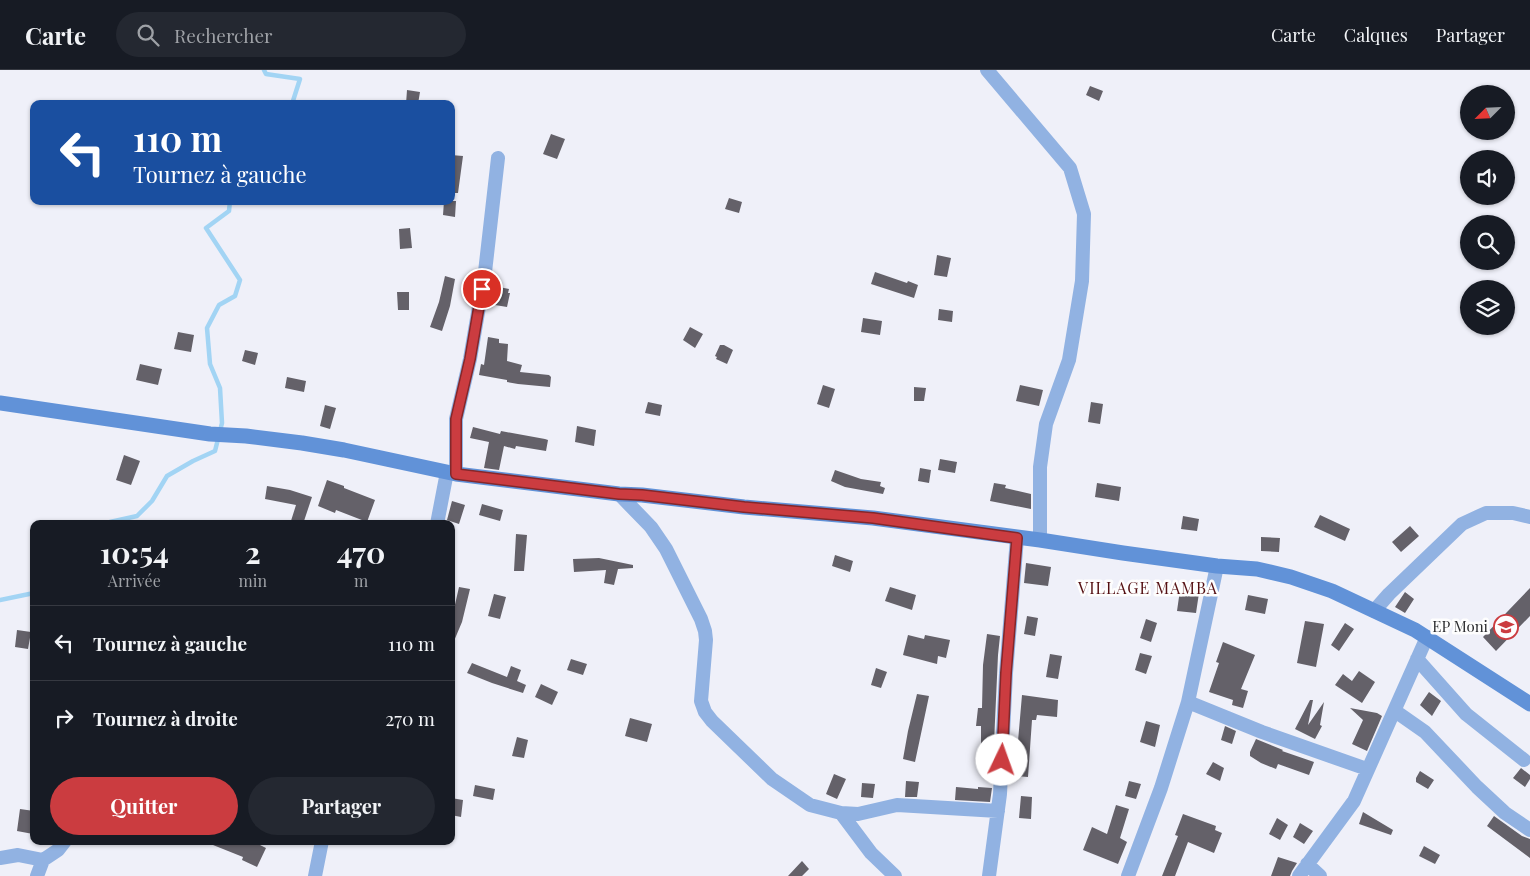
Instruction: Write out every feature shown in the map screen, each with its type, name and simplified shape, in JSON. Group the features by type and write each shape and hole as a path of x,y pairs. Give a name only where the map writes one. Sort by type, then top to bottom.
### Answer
{"street":[{"path":"987,70 1070,168 1084,214 1082,281 1069,360 1046,424 1040,467 1040,540"},
{"path":"438,520 452,473 456,419 470,359 485,272 498,158"},
{"path":"0,403 210,434 246,436 328,447 452,473 619,494 873,518 1040,540 1123,554 1257,569 1292,576 1332,591 1427,637 1530,704"},
{"path":"619,494 652,527 666,549 701,620 706,640 701,701 705,712 772,779 810,804 841,813 858,814 897,805 998,811"},
{"path":"1374,611 1389,594 1462,524 1486,513 1513,512 1530,517"},
{"path":"989,876 1000,794 1006,673 1017,538"},
{"path":"1128,876 1161,788 1188,702 1217,566"},
{"path":"1299,876 1354,801 1427,637"},
{"path":"1417,659 1466,714 1524,760"},
{"path":"1188,702 1262,732 1367,769"},
{"path":"1394,710 1425,732 1504,813 1530,830"},
{"path":"841,813 870,853 895,876"},
{"path":"38,876 43,860 58,850 61,845"},
{"path":"315,876 321,845"},
{"path":"0,858 18,855 43,860"},
{"path":"1307,864 1320,876"}],"building":[{"path":"1090,86 1103,91 1099,101 1086,95"},
{"path":"407,90 420,92 419,100 406,100"},
{"path":"551,134 565,139 557,159 543,154"},
{"path":"455,155 463,156 458,193 455,193"},
{"path":"729,198 742,202 739,213 725,209"},
{"path":"456,201 455,217 443,215 444,205 455,205"},
{"path":"410,228 412,248 400,249 399,229"},
{"path":"937,255 951,258 947,277 934,275"},
{"path":"875,272 918,285 914,298 871,284"},
{"path":"445,276 455,279 450,306 442,331 430,327 439,302"},
{"path":"499,287 509,289 507,307 495,305"},
{"path":"397,292 409,292 409,310 398,310"},
{"path":"939,309 953,311 952,322 938,320"},
{"path":"863,318 882,321 880,335 861,332"},
{"path":"690,327 703,334 695,348 683,340"},
{"path":"178,332 194,335 191,352 174,349"},
{"path":"488,337 499,339 499,343 508,344 507,361 522,365 520,372 549,375 551,377 550,387 518,384 479,375 481,364 484,365"},
{"path":"720,345 733,350 727,364 716,359 717,357 715,356"},
{"path":"245,350 258,353 255,365 242,361"},
{"path":"140,364 162,369 158,385 136,380"},
{"path":"287,377 306,381 304,392 285,388"},
{"path":"823,385 835,389 829,408 817,404"},
{"path":"1020,385 1043,390 1039,406 1016,401"},
{"path":"914,387 926,388 924,401 914,401"},
{"path":"648,402 662,405 660,416 645,413"},
{"path":"1091,402 1103,404 1100,424 1088,422"},
{"path":"325,405 336,408 330,429 320,426"},
{"path":"577,426 596,430 594,446 575,442"},
{"path":"473,427 500,434 501,431 545,439 548,440 546,451 516,446 515,449 504,446 499,470 484,468 489,442 470,438"},
{"path":"124,455 140,461 131,485 116,480"},
{"path":"940,459 957,462 955,473 938,470"},
{"path":"920,468 931,470 929,483 918,481"},
{"path":"835,470 861,479 881,482 880,486 885,488 883,494 845,487 831,481"},
{"path":"327,480 375,500 368,520 362,520 336,510 335,513 318,506"},
{"path":"994,483 1006,485 1005,488 1031,494 1031,509 990,501"},
{"path":"1097,483 1121,487 1119,501 1095,497"},
{"path":"267,486 290,490 312,497 304,520 291,520 296,505 265,499"},
{"path":"452,501 465,505 459,524 455,523 455,520 447,520"},
{"path":"482,504 503,510 500,521 479,515"},
{"path":"1320,515 1350,529 1345,541 1314,527"},
{"path":"1183,516 1199,519 1197,531 1181,529"},
{"path":"1410,526 1419,536 1401,552 1392,542"},
{"path":"516,534 527,535 524,571 514,571"},
{"path":"1261,537 1280,538 1279,552 1261,551"},
{"path":"835,555 853,561 850,572 832,566"},
{"path":"599,558 633,565 633,568 618,569 614,585 604,583 606,570 574,572 573,559"},
{"path":"1026,563 1051,567 1048,586 1024,583"},
{"path":"459,587 470,589 462,622 455,639 455,604"},
{"path":"890,587 916,595 912,610 885,601"},
{"name":"EP Moni","path":"1530,588 1530,616 1496,651 1483,637"},
{"path":"1180,590 1199,593 1196,613 1177,611"},
{"path":"1405,592 1414,599 1405,613 1395,607"},
{"path":"494,594 506,597 500,619 488,616"},
{"path":"1248,595 1268,599 1265,614 1245,610"},
{"path":"1027,616 1038,618 1035,636 1024,634"},
{"path":"1146,619 1157,623 1151,642 1140,638"},
{"path":"1305,621 1324,624 1316,667 1297,663"},
{"path":"1345,623 1354,629 1339,651 1331,645"},
{"path":"17,630 30,632 28,649 15,647"},
{"path":"987,634 1000,636 993,765 981,765 981,726 976,726 978,708 982,708 983,665"},
{"path":"908,635 924,639 925,635 950,640 946,658 938,656 937,664 903,655"},
{"path":"1223,642 1255,655 1241,689 1248,691 1243,708 1232,705 1233,700 1209,692 1219,663 1216,662"},
{"path":"1140,653 1152,656 1146,674 1135,670"},
{"path":"1050,654 1062,656 1058,679 1046,677"},
{"path":"571,659 587,664 583,675 567,670"},
{"path":"472,663 507,677 511,666 521,670 517,681 526,685 523,693 467,673"},
{"path":"876,668 887,672 881,688 871,685"},
{"path":"1359,671 1375,682 1362,703 1335,685 1343,674 1352,681"},
{"path":"541,684 558,692 552,705 535,697"},
{"path":"1429,692 1441,701 1432,716 1420,705"},
{"path":"917,694 929,696 915,762 903,759"},
{"path":"1022,695 1058,700 1057,717 1037,715 1036,720 1032,720 1028,777 1015,776"},
{"path":"1310,700 1313,700 1308,725 1324,702 1320,725 1322,726 1315,739 1295,729"},
{"path":"1350,708 1377,713 1382,716 1367,751 1352,744 1363,720"},
{"path":"630,718 652,724 647,742 625,736"},
{"path":"1146,721 1160,725 1155,747 1140,742"},
{"path":"1225,726 1236,731 1232,744 1221,740"},
{"path":"517,737 528,740 524,758 512,756"},
{"path":"1256,739 1282,751 1314,762 1309,775 1278,764 1276,769 1250,756"},
{"path":"1213,762 1224,768 1220,781 1206,774"},
{"path":"1521,768 1530,775 1530,779 1525,787 1513,778"},
{"path":"1420,771 1434,780 1428,789 1416,782"},
{"path":"834,774 846,779 837,799 826,794"},
{"path":"906,781 919,782 917,797 905,797"},
{"path":"1129,781 1141,784 1136,799 1125,796"},
{"path":"862,783 875,784 873,798 861,797"},
{"path":"475,785 495,789 493,800 473,796"},
{"path":"956,787 992,788 990,802 955,800"},
{"path":"1021,796 1032,797 1031,819 1019,818"},
{"path":"455,799 463,800 461,817 455,816"},
{"path":"1116,805 1129,809 1120,838 1127,842 1118,864 1083,850 1092,827 1107,834"},
{"path":"20,809 30,810 30,833 17,831"},
{"path":"1363,812 1393,830 1391,835 1359,824"},
{"path":"1183,814 1216,826 1215,830 1222,833 1214,853 1188,842 1175,876 1162,876 1178,836 1175,835"},
{"path":"1494,816 1522,836 1530,839 1530,858 1487,826"},
{"path":"1277,818 1288,825 1280,840 1269,834"},
{"path":"1300,823 1313,831 1304,844 1293,837"},
{"path":"213,845 260,845 266,848 257,867 242,860 243,857"},
{"path":"1424,846 1440,855 1435,864 1419,856"},
{"path":"1278,857 1297,863 1290,876 1271,876"},
{"path":"802,861 809,869 802,876 788,876"}],"waterway":[{"path":"264,70 266,74 300,79 293,100"},
{"path":"119,520 137,516 152,501 167,476 215,451 222,423 220,388 210,364 207,328 219,305 235,296 240,280 206,228 229,211 230,205"},
{"path":"0,600 30,594"}],"place":[{"name":"EP Moni","path":"1506,627"}],"district":[{"name":"VILLAGE MAMBA","path":"1148,588"}],"route":[{"path":"482,289 470,359 456,419 456,474 619,494 873,518 1017,538 1006,673 1002,760"}]}
